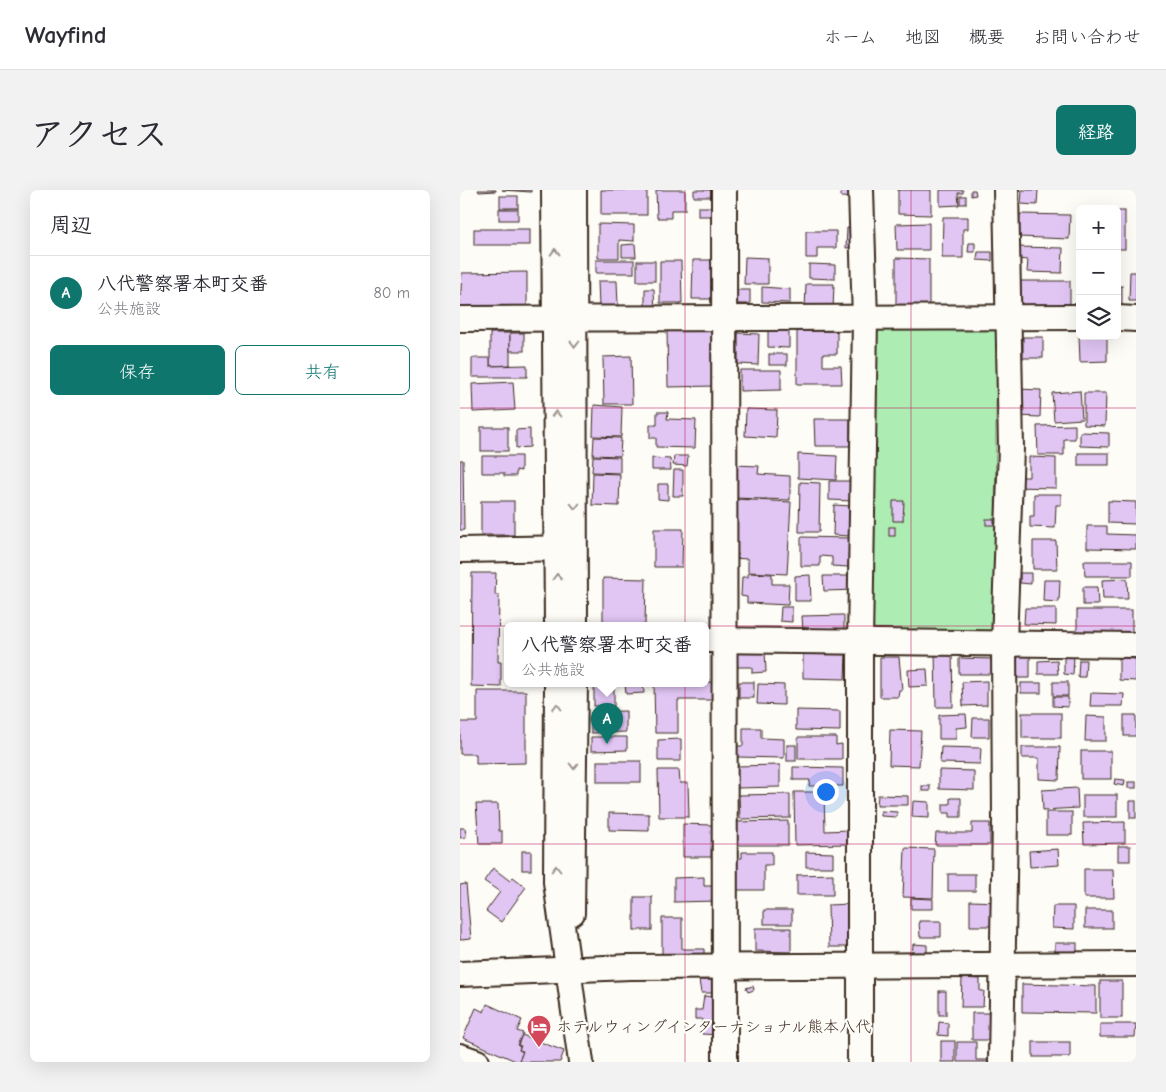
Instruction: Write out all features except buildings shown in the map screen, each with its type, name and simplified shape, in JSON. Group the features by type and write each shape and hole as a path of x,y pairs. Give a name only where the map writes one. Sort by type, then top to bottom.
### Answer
{"street":[{"path":"554,190 565,319"},
{"path":"574,190 565,319 566,549 575,622"},
{"path":"724,190 725,318 716,640 725,1062"},
{"path":"860,1062 860,642 865,319 861,190"},
{"path":"1001,1062 1005,818 1004,643 1011,448 1006,190"},
{"path":"460,319 1076,317"},
{"path":"1121,318 1136,318"},
{"path":"460,550 566,549"},
{"path":"557,622 566,549"},
{"path":"716,640 1136,645"},
{"path":"557,687 556,882 570,970 581,1062"},
{"path":"570,970 574,687"},
{"path":"460,974 724,966 1136,964"},
{"path":"460,1056 477,1062"}],"green space":[{"path":"872,326 997,328 994,634 869,632"}],"place":[{"name":"八代警察署本町交番","path":"607,744"},
{"name":"ホテルウィングインターナショナル熊本八代","path":"539,1048"}]}
